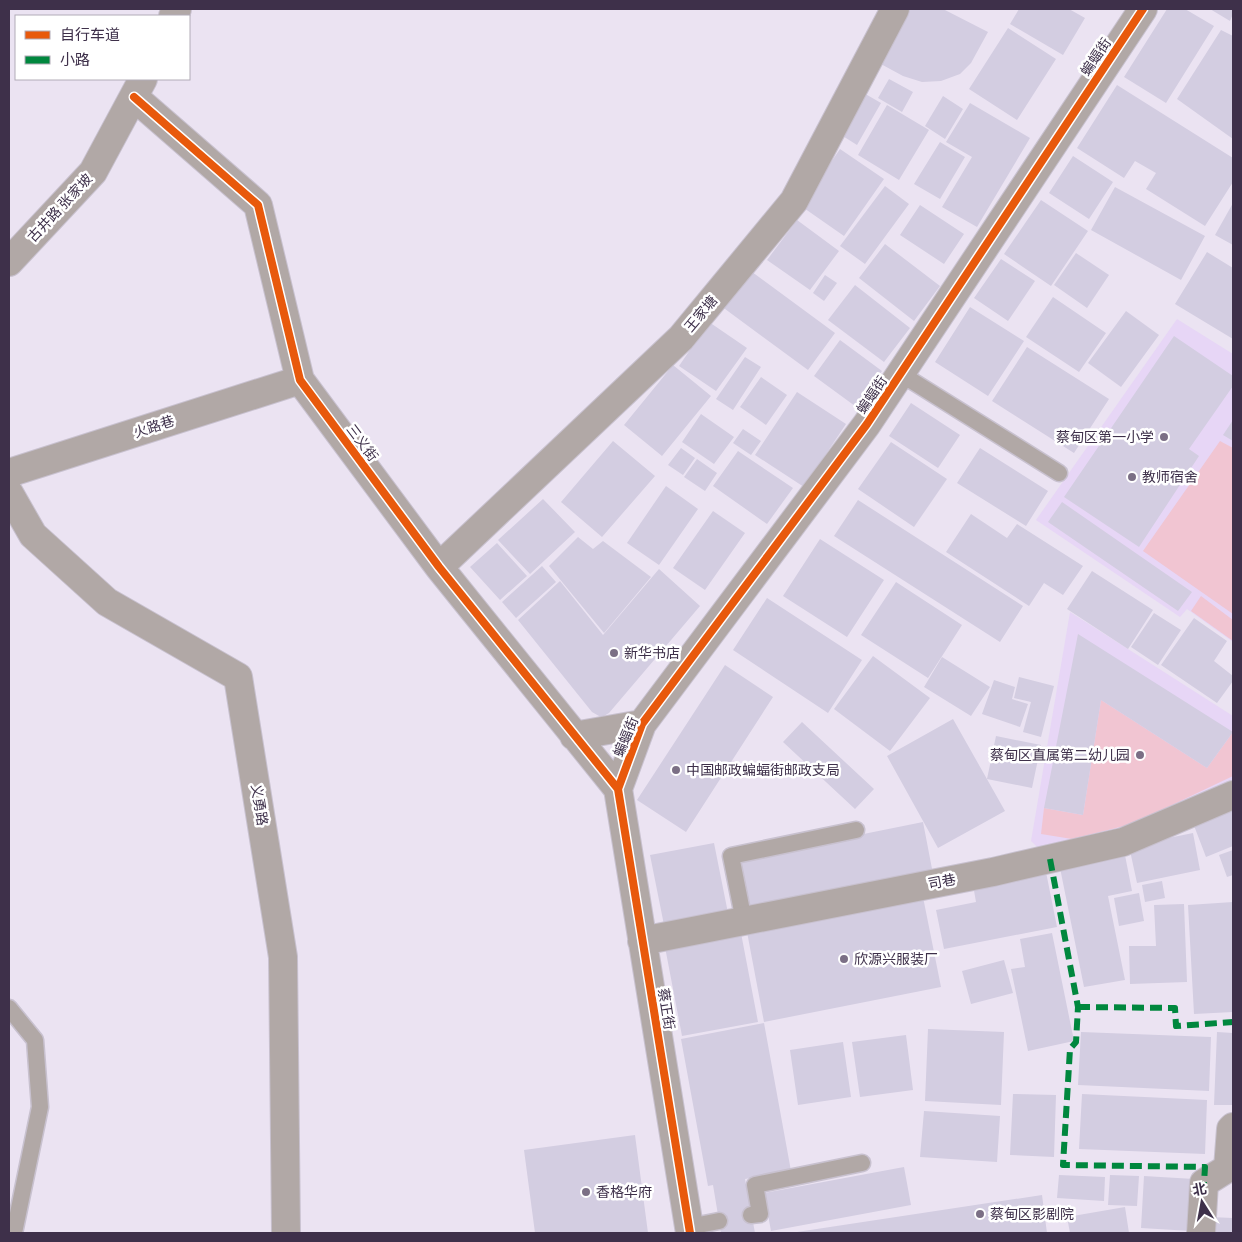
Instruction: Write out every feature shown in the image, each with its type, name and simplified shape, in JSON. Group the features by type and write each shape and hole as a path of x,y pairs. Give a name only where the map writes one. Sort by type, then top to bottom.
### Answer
{"street":[{"name":"王家塘","path":"439,567 682,338 794,201 895,9"},
{"name":"蝙蝠街","path":"618,789 642,724 867,424 1144,9"},
{"name":"三义街","path":"139,88 258,205 300,380 439,567 618,789"},
{"name":"古井路 张家坡","path":"9,262 93,172 139,88"},
{"name":"火路巷","path":"9,473 300,380"},
{"name":"义勇路","path":"9,493 33,535 108,602 238,677 283,957 286,1233"},
{"path":"574,736 642,724"},
{"name":"蔡正街","path":"618,789 689,1230"},
{"name":"司巷","path":"642,941 993,872 1123,842 1233,795"},
{"path":"1201,1233 1204,1183 1228,1168 1231,1129 1233,1127"}],"lane":[{"path":"901,374 1059,474"},
{"path":"744,921 731,856 856,830"},
{"path":"9,1008 34,1040 40,1107 14,1233"},
{"path":"752,1215 760,1214 755,1185 862,1163"},
{"path":"689,1230 719,1221"}],"shaded area":[{"name":"蔡甸区第一小学","path":"1177,319 1233,354 1233,642 1187,609 1180,617 1036,520"},
{"path":"1220,441 1233,448 1233,614 1143,551"},
{"path":"1201,596 1233,620 1233,641 1191,611"},
{"name":"蔡甸区直属第二幼儿园","path":"1070,612 1233,716 1233,794 1050,859 1031,841"},
{"path":"1101,700 1207,768 1233,732 1233,776 1132,824 1072,839 1041,834 1044,808 1083,815"}],"building":[{"path":"907,9 943,9 988,32 971,63 960,74 941,81 922,82 903,76 879,63"},
{"path":"1019,9 1069,9 1085,18 1063,55 1010,24"},
{"path":"1167,9 1185,9 1214,26 1166,103 1124,77"},
{"path":"1210,9 1233,9 1233,14 1230,21"},
{"path":"1008,28 1056,59 1017,120 969,89"},
{"path":"1221,30 1233,36 1233,139 1177,99"},
{"path":"889,79 913,92 902,112 878,98"},
{"path":"1117,85 1233,158 1233,182 1205,226 1146,189 1156,173 1135,161 1124,178 1077,148"},
{"path":"862,92 881,103 857,145 838,133"},
{"path":"943,96 963,109 945,139 925,126"},
{"path":"970,103 1030,138 977,227 942,207 972,157 946,142"},
{"path":"887,105 929,130 899,180 858,155"},
{"path":"940,142 965,157 940,199 914,184"},
{"path":"840,149 884,179 844,236 801,206"},
{"path":"1073,156 1113,182 1089,219 1049,193"},
{"path":"885,186 909,204 865,264 840,246"},
{"path":"1115,187 1205,236 1181,280 1091,230"},
{"path":"1041,200 1088,231 1051,286 1004,254"},
{"path":"1233,203 1233,245 1215,235"},
{"path":"920,205 964,234 944,264 900,235"},
{"path":"797,220 839,251 810,290 767,260"},
{"path":"885,244 940,286 914,321 859,278"},
{"path":"1207,252 1233,268 1233,339 1175,304"},
{"path":"1076,253 1109,275 1087,308 1054,285"},
{"path":"1001,259 1035,281 1008,321 974,298"},
{"path":"748,269 835,333 808,370 721,306"},
{"path":"825,275 837,283 824,301 813,293"},
{"path":"855,285 910,328 884,362 828,320"},
{"path":"1053,297 1106,333 1079,372 1026,337"},
{"path":"970,307 1024,341 988,396 935,362"},
{"path":"1126,311 1159,335 1121,387 1088,363"},
{"path":"709,322 747,348 716,391 679,366"},
{"path":"1174,336 1233,376 1233,386 1189,449 1199,456 1139,547 1064,497"},
{"path":"840,340 882,371 855,406 814,376"},
{"path":"1027,347 1109,399 1074,453 992,401"},
{"path":"745,357 761,367 733,410 716,399"},
{"path":"673,365 711,396 662,456 624,425"},
{"path":"761,377 787,395 766,425 740,407"},
{"path":"797,392 846,424 804,487 755,455"},
{"path":"911,403 960,435 938,468 889,436"},
{"path":"701,414 734,437 714,464 682,442"},
{"path":"1233,420 1233,441 1223,435"},
{"path":"743,429 761,441 751,455 733,443"},
{"path":"613,441 655,476 602,537 561,502"},
{"path":"891,442 947,479 914,527 858,489"},
{"path":"681,448 695,458 683,475 668,465"},
{"path":"980,448 1048,491 1026,526 957,483"},
{"path":"738,451 793,488 767,524 713,486"},
{"path":"697,459 717,473 705,491 684,477"},
{"path":"666,486 698,509 659,565 627,543"},
{"path":"543,499 575,532 530,574 498,540"},
{"path":"858,500 1023,606 1000,642 834,536"},
{"path":"1062,502 1192,592 1178,611 1048,522"},
{"path":"713,511 745,533 705,590 673,568"},
{"path":"971,514 1007,538 1017,524 1083,566 1063,595 1044,583 1029,606 946,552"},
{"path":"578,537 593,549 603,541 651,577 604,633 549,566"},
{"path":"820,539 884,580 847,637 783,596"},
{"path":"497,543 527,576 500,600 470,567"},
{"path":"542,566 556,582 516,618 502,602"},
{"path":"659,569 700,606 609,713 599,716 592,712 518,620 560,581 603,635"},
{"path":"1092,571 1153,610 1128,649 1067,609"},
{"path":"896,582 962,625 928,678 861,635"},
{"path":"767,598 862,660 828,713 733,650"},
{"path":"1154,613 1181,630 1158,665 1131,647"},
{"path":"1194,618 1227,641 1214,661 1233,676 1233,681 1217,703 1161,665"},
{"path":"1078,634 1233,732 1207,768 1101,700 1083,815 1044,808"},
{"path":"873,656 930,698 890,751 834,709"},
{"path":"942,657 990,687 971,716 924,687"},
{"path":"725,665 773,697 686,832 637,800"},
{"path":"1019,677 1054,686 1041,737 1023,732 1031,702 1014,698"},
{"path":"994,680 1015,687 1012,699 1028,704 1020,727 982,714"},
{"path":"953,719 1005,811 938,848 887,756"},
{"path":"802,722 874,789 855,809 783,742"},
{"path":"996,736 1041,745 1032,788 987,779"},
{"path":"1233,807 1233,846 1206,857 1193,823"},
{"path":"923,822 933,874 750,912 739,859"},
{"path":"1193,833 1200,870 1137,883 1129,846"},
{"path":"714,843 728,913 664,925 650,855"},
{"path":"1124,850 1132,891 1108,896 1125,980 1084,987 1059,863"},
{"path":"1233,850 1233,875 1227,877 1219,855"},
{"path":"1046,872 1057,927 944,949 936,910 976,902 973,885"},
{"path":"1162,881 1165,898 1145,902 1142,885"},
{"path":"1139,893 1144,921 1119,926 1114,898"},
{"name":"欣源兴服装厂","path":"923,897 941,987 764,1022 747,932"},
{"path":"1233,902 1233,1012 1194,1014 1188,905"},
{"path":"1184,904 1187,982 1130,984 1129,946 1156,946 1154,905"},
{"path":"741,933 758,1022 682,1036 665,947"},
{"path":"1052,933 1074,1041 1028,1051 1011,969 1025,967 1020,939"},
{"path":"1004,960 1013,993 971,1004 962,971"},
{"path":"764,1023 791,1171 745,1179 755,1233 721,1233 713,1185 708,1186 681,1039"},
{"path":"928,1029 1004,1032 1001,1105 925,1101"},
{"path":"1081,1032 1211,1037 1209,1091 1078,1085"},
{"path":"1217,1032 1233,1033 1233,1105 1214,1105"},
{"path":"906,1035 913,1090 860,1097 852,1042"},
{"path":"843,1042 851,1097 798,1105 790,1050"},
{"path":"1013,1094 1056,1095 1054,1157 1010,1155"},
{"path":"1082,1094 1207,1100 1205,1154 1079,1149"},
{"path":"924,1111 1000,1116 997,1162 920,1157"},
{"name":"香格华府","path":"635,1135 648,1233 535,1233 524,1150"},
{"path":"904,1167 911,1205 771,1231 764,1193"},
{"path":"1059,1175 1105,1177 1104,1201 1057,1198"},
{"path":"1110,1175 1139,1176 1137,1206 1108,1205"},
{"path":"1144,1176 1194,1179 1191,1231 1141,1228"},
{"name":"蔡甸区影剧院","path":"1042,1195 1047,1233 797,1233 797,1232"},
{"path":"1125,1207 1129,1233 1070,1233 1067,1217"},
{"path":"1210,1217 1233,1218 1233,1233 1209,1233"}],"marked path":[{"path":"1050,859 1078,1007 1076,1042 1070,1049 1063,1165 1205,1167 1204,1183"},
{"path":"1078,1007 1175,1008 1176,1026 1233,1022"}],"cycle path":[{"path":"690,1233 618,789 642,724 867,424 1143,9"},
{"path":"134,97 258,205 300,380 439,567 618,789"}],"place":[{"name":"蔡甸区第一小学","path":"1164,437"},
{"name":"教师宿舍","path":"1132,477"},
{"name":"新华书店","path":"614,653"},
{"name":"蔡甸区直属第二幼儿园","path":"1140,755"},
{"name":"中国邮政蝙蝠街邮政支局","path":"676,770"},
{"name":"欣源兴服装厂","path":"844,959"},
{"name":"香格华府","path":"586,1192"},
{"name":"蔡甸区影剧院","path":"980,1214"}]}
